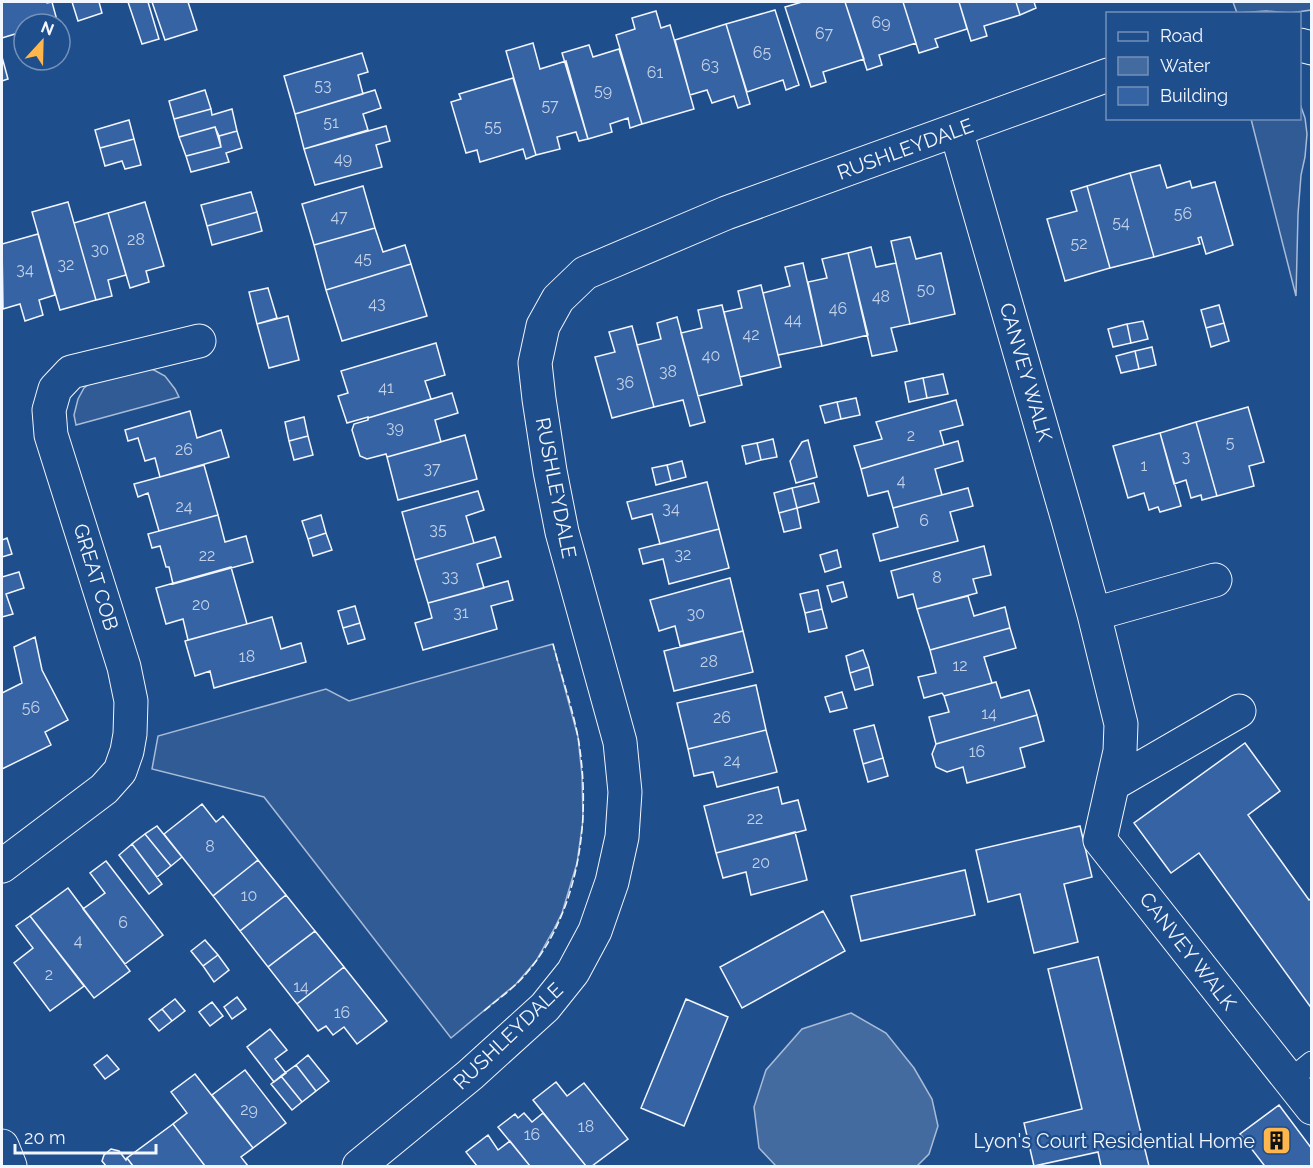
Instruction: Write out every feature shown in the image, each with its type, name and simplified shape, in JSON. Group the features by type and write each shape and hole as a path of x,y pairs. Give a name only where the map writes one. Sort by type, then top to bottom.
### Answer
{"street":[{"name":"RUSHLEYDALE","path":"359,1167 470,1075 545,1007 579,962 595,931 612,882 622,837 625,792 620,742 562,532 539,399 536,363 539,345 543,326 558,300 585,273 726,213 1106,75"},
{"name":"CANVEY WALK","path":"956,130 1094,615 1121,724 1120,751 1100,840 1301,1071 1311,1108"},
{"name":"GREAT COB","path":"2,866 104,789 120,771 130,734 131,701 124,667 51,435 49,410 55,388 71,372 200,341"},
{"path":"1094,615 1215,580"},
{"path":"1113,784 1239,711"},
{"path":"2,1146 10,1167"}],"shaded area":[{"path":"1233,2 1311,2 1311,10 1297,12 1237,12"},
{"path":"1301,107 1307,134 1298,214 1296,296 1251,120 1301,120"},
{"path":"141,367 165,376 179,397 76,425 74,415 78,399 84,388 93,381"},
{"path":"553,644 578,737 583,820 577,863 562,913 536,961 516,984 451,1038 264,797 152,769 158,736 326,689 349,701"}],"water":[{"path":"851,1013 886,1033 914,1068 932,1099 938,1126 929,1154 917,1166 776,1166 759,1148 754,1107 766,1070 802,1029"}],"building":[{"path":"2,2 52,2 55,12 12,12 12,35 2,38"},
{"path":"72,2 99,2 102,13 78,21"},
{"path":"128,2 148,2 159,39 142,44"},
{"path":"152,2 188,2 197,30 165,40"},
{"path":"802,2 845,2 864,59 823,72 826,82 811,87 785,7"},
{"path":"845,2 903,2 916,43 879,55 882,65 867,70"},
{"path":"903,2 959,2 967,29 935,39 938,47 919,53"},
{"path":"959,2 1016,2 1020,15 984,26 987,36 971,41"},
{"path":"1016,2 1034,2 1036,8 1020,15"},
{"path":"775,10 799,85 786,90 783,80 747,92 726,24"},
{"path":"656,11 661,28 670,25 694,109 642,124 616,35 635,29 632,18"},
{"path":"726,24 750,104 738,108 734,96 712,103 707,90 690,95 675,40"},
{"path":"533,43 540,69 566,61 588,139 579,141 576,132 557,137 560,149 536,155 506,51"},
{"path":"589,45 593,57 619,49 642,124 630,128 628,118 610,124 612,132 588,139 562,53"},
{"path":"362,53 368,72 358,75 363,94 295,114 284,76"},
{"path":"2,57 8,79 2,81"},
{"path":"513,78 536,155 526,159 523,149 480,162 477,150 466,153 451,102 461,99 459,94"},
{"path":"205,90 211,109 174,119 169,101"},
{"path":"375,90 381,108 363,114 368,130 304,149 295,114"},
{"path":"211,109 212,115 232,109 237,131 219,136 215,127 179,137 174,119"},
{"path":"129,120 134,139 100,148 95,130"},
{"path":"386,126 390,141 376,145 382,167 315,185 304,149"},
{"path":"215,127 221,147 186,156 179,137"},
{"path":"237,131 242,148 226,153 229,162 191,172 186,156 221,147 219,136"},
{"path":"134,139 141,165 125,169 122,161 105,166 100,148"},
{"path":"1160,165 1167,188 1190,181 1192,188 1215,182 1233,245 1206,254 1201,237 1198,238 1200,244 1154,257 1130,173"},
{"path":"1130,173 1154,257 1110,268 1087,186"},
{"path":"363,186 375,228 314,245 302,204"},
{"path":"1087,186 1110,268 1065,281 1047,219 1077,211 1071,191"},
{"path":"251,192 257,212 207,226 201,205"},
{"path":"68,202 96,300 60,310 32,212"},
{"path":"145,202 164,266 146,271 149,282 130,288 108,213"},
{"path":"257,212 262,231 212,245 207,226"},
{"path":"108,213 126,275 108,280 112,296 96,300 74,223"},
{"path":"375,228 383,252 405,245 411,264 326,290 314,245"},
{"path":"38,234 55,295 39,300 43,315 25,321 20,304 3,309 2,244"},
{"path":"910,237 916,259 941,253 955,314 910,324 891,241"},
{"path":"871,247 876,267 896,263 910,324 891,328 897,351 872,356 848,253"},
{"path":"848,253 868,335 822,346 808,282 827,278 822,259"},
{"path":"803,263 822,346 778,355 763,293 790,286 785,267"},
{"path":"411,264 427,316 342,341 326,290"},
{"path":"761,285 781,367 740,377 724,312 742,308 738,291"},
{"path":"268,288 277,318 257,324 249,292"},
{"path":"722,305 742,385 698,396 681,333 702,328 698,310"},
{"path":"1219,305 1224,323 1206,328 1201,310"},
{"path":"288,316 299,360 269,368 257,324"},
{"path":"677,317 705,422 690,426 683,400 654,407 637,345 661,339 657,323"},
{"path":"1143,321 1148,339 1131,343 1127,324"},
{"path":"1224,323 1229,341 1211,347 1206,328"},
{"path":"1127,324 1131,343 1113,347 1108,329"},
{"path":"632,326 654,407 612,418 595,357 615,352 609,332"},
{"path":"436,343 445,375 425,381 431,399 347,423 338,396 348,393 341,371"},
{"path":"1152,347 1156,365 1139,369 1135,351"},
{"path":"1135,351 1139,369 1121,373 1116,356"},
{"path":"943,374 948,394 927,398 923,378"},
{"path":"923,378 927,398 909,402 905,382"},
{"path":"452,393 458,413 435,420 441,442 387,457 386,454 367,459 360,456 352,430 354,424"},
{"path":"856,398 860,415 841,419 837,402"},
{"path":"956,400 963,425 940,431 944,445 861,469 854,446 882,439 876,422"},
{"path":"837,402 841,419 825,423 820,406"},
{"path":"1248,407 1264,462 1249,466 1254,486 1217,496 1196,422"},
{"path":"190,411 197,438 221,430 229,457 160,477 155,458 145,461 138,438 128,441 125,430"},
{"path":"304,417 308,436 289,441 285,422"},
{"path":"1196,422 1217,496 1202,500 1201,495 1191,498 1186,480 1174,484 1160,433"},
{"path":"1160,433 1181,506 1160,512 1158,507 1149,510 1144,493 1128,498 1113,446"},
{"path":"465,435 477,479 398,500 387,457"},
{"path":"308,436 313,455 294,460 289,441"},
{"path":"773,439 777,457 761,460 757,443"},
{"path":"808,440 817,477 796,483 790,461 802,442"},
{"path":"958,441 963,461 935,469 942,495 893,508 888,491 868,496 861,469"},
{"path":"757,443 761,460 746,464 742,446"},
{"path":"682,461 686,477 671,481 667,465"},
{"path":"204,465 218,515 159,531 148,493 138,497 134,484"},
{"path":"667,465 671,481 656,485 652,468"},
{"path":"707,482 719,529 660,544 652,514 632,519 627,502"},
{"path":"814,483 819,502 797,508 792,488"},
{"path":"792,488 797,508 779,513 774,493"},
{"path":"968,488 973,506 950,512 958,541 880,561 873,534 898,527 893,508"},
{"path":"478,491 484,510 466,516 474,543 415,560 402,512"},
{"path":"797,508 801,528 784,532 779,513"},
{"path":"218,515 225,542 246,536 253,562 173,584 160,546 152,548 148,534"},
{"path":"321,515 326,533 308,539 302,521"},
{"path":"719,529 729,568 669,584 663,559 643,564 639,549"},
{"path":"326,533 332,550 313,556 308,539"},
{"path":"495,537 501,557 477,564 484,588 428,603 415,560"},
{"path":"7,538 12,554 2,557 2,540"},
{"path":"984,546 991,575 973,579 977,593 917,609 913,594 898,598 891,571"},
{"path":"837,550 841,567 825,572 820,555"},
{"path":"231,567 247,624 188,640 183,619 166,624 156,588"},
{"path":"19,572 24,588 6,594 13,614 2,617 2,577"},
{"path":"730,578 743,631 680,646 675,626 659,631 650,600"},
{"path":"508,581 513,600 491,606 497,629 423,650 415,623 432,618 428,603"},
{"path":"843,582 847,597 832,602 827,586"},
{"path":"818,590 822,609 805,613 800,594"},
{"path":"968,596 974,616 1005,607 1010,628 930,650 917,609"},
{"path":"355,606 360,623 343,628 338,611"},
{"path":"822,609 827,628 809,632 805,613"},
{"path":"272,617 281,649 301,643 306,662 214,688 210,671 195,676 185,641"},
{"path":"360,623 365,639 348,644 343,628"},
{"path":"1010,628 1016,648 984,657 992,683 944,696 942,693 924,698 918,677 936,673 930,650"},
{"path":"743,631 753,672 674,691 664,651"},
{"path":"35,637 42,670 68,720 45,732 51,745 2,769 2,693 22,683 14,647"},
{"path":"863,650 869,667 850,673 846,656"},
{"path":"869,667 873,685 855,690 850,673"},
{"path":"996,682 1001,698 1029,690 1037,715 936,744 929,717 949,712 944,696"},
{"path":"756,685 766,730 688,749 677,703"},
{"path":"842,692 847,708 830,712 825,697"},
{"path":"1037,715 1044,741 1020,748 1025,767 967,783 963,767 947,772 936,767 932,754 936,744"},
{"path":"874,725 883,758 863,764 854,730"},
{"path":"766,730 777,772 717,787 713,772 694,776 688,749"},
{"path":"1245,743 1280,791 1248,815 1309,900 1312,898 1312,1009 1199,853 1171,873 1134,823"},
{"path":"883,758 888,776 868,782 863,764"},
{"path":"778,787 782,804 798,800 806,830 716,853 704,806"},
{"path":"202,804 216,822 223,816 258,860 213,896 164,834"},
{"path":"157,826 182,857 171,866 145,834"},
{"path":"1080,826 1092,877 1064,884 1078,942 1034,953 1020,894 988,902 976,850"},
{"path":"795,832 807,880 751,895 746,872 723,878 716,853"},
{"path":"145,834 171,866 157,877 132,844"},
{"path":"132,844 162,884 149,894 119,855"},
{"path":"258,860 286,895 240,931 213,896"},
{"path":"106,861 163,935 125,964 83,909 105,893 90,873"},
{"path":"965,870 975,915 861,941 851,896"},
{"path":"68,888 130,971 94,998 30,916"},
{"path":"286,895 315,931 268,967 240,931"},
{"path":"823,911 845,951 742,1008 720,967"},
{"path":"30,916 84,986 50,1011 14,963 33,948 16,926"},
{"path":"315,931 344,967 297,1004 268,967"},
{"path":"205,940 218,955 203,966 191,951"},
{"path":"218,955 229,970 214,982 203,966"},
{"path":"1098,957 1149,1166 1101,1166 1098,1152 1034,1166 1024,1123 1082,1109 1048,969"},
{"path":"344,967 387,1021 357,1044 344,1027 333,1035 326,1026 318,1031 297,1004"},
{"path":"237,997 246,1009 232,1019 224,1007"},
{"path":"175,999 185,1011 172,1021 162,1009"},
{"path":"686,999 728,1017 684,1126 641,1108"},
{"path":"212,1002 223,1016 210,1026 199,1012"},
{"path":"162,1009 172,1021 159,1031 149,1019"},
{"path":"270,1029 287,1050 275,1059 286,1073 274,1082 247,1047"},
{"path":"107,1055 119,1069 105,1079 94,1065"},
{"path":"308,1055 329,1081 316,1091 296,1065"},
{"path":"296,1065 316,1091 302,1102 281,1076"},
{"path":"245,1070 286,1123 253,1148 212,1095"},
{"path":"195,1074 253,1148 241,1157 248,1166 205,1166 173,1124 187,1113 171,1092"},
{"path":"281,1076 302,1102 292,1110 271,1084"},
{"path":"556,1082 567,1096 584,1083 628,1139 592,1166 586,1166 533,1100"},
{"name":"Lyon's Court Residential Home","path":"1279,1105 1312,1149 1312,1166 1262,1166 1264,1165 1240,1134"},
{"path":"524,1113 532,1122 543,1113 586,1166 530,1166 498,1127 515,1114 518,1118"},
{"path":"173,1124 205,1166 133,1166 127,1158"},
{"path":"488,1135 498,1150 510,1141 530,1166 477,1166 466,1152"},
{"path":"111,1149 119,1151 133,1166 106,1166 102,1161 104,1155"}],"fence":[{"path":"484,1011 525,975 544,950 570,893 577,862 582,831 582,768 576,725 553,644"}],"place":[{"name":"Lyon's Court Residential Home","path":"1276,1141"}]}
